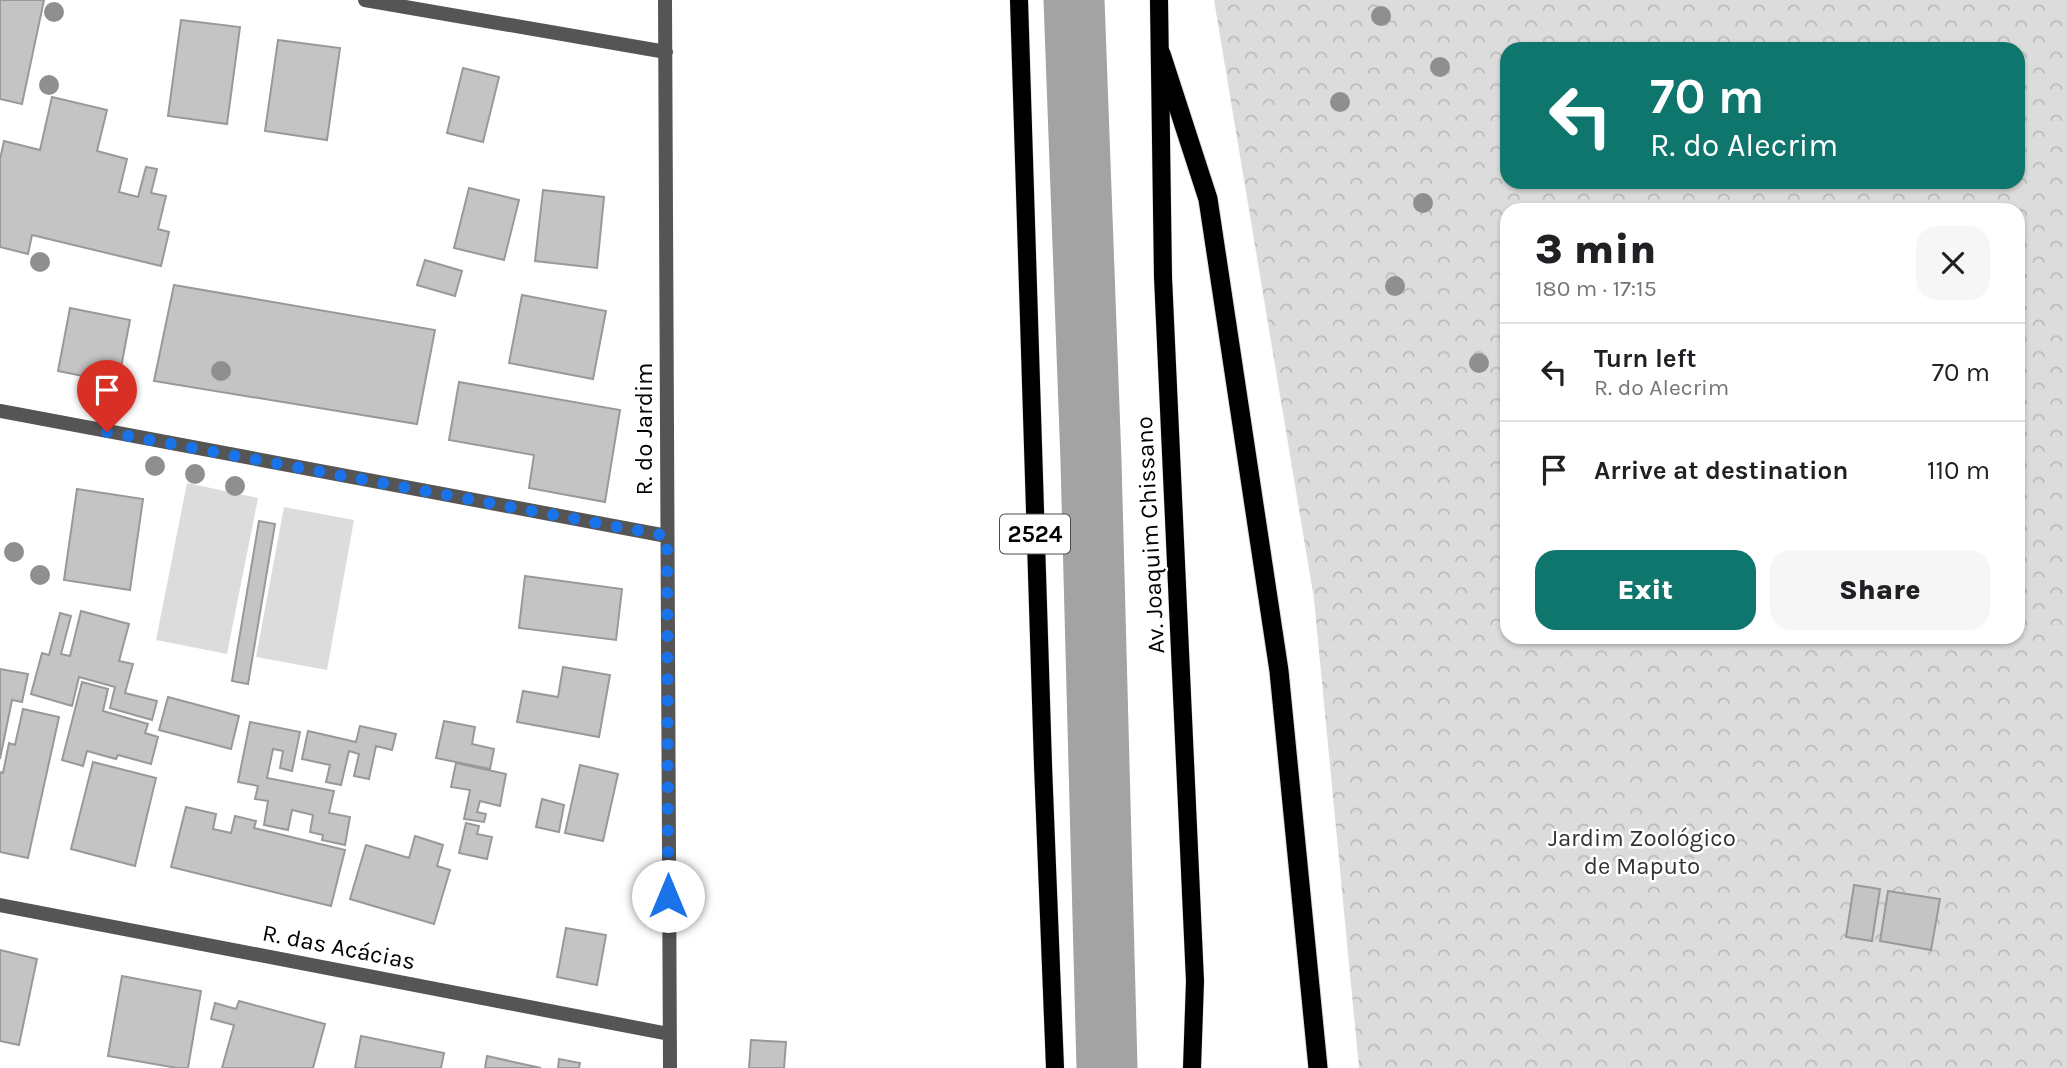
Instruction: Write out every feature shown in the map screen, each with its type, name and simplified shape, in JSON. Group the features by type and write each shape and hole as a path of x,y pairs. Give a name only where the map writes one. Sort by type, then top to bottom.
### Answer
{"highway":[{"path":"1161,54 1208,199 1279,671 1318,1068"}],"main road":[{"name":"2524","path":"1019,0 1042,751 1055,1068"},
{"name":"Av. Joaquim Chissano","path":"1159,0 1163,277 1195,981 1192,1068"}],"street":[{"path":"365,0 666,52"},
{"name":"R. do Jardim","path":"665,0 670,1068"},
{"path":"0,411 667,536"},
{"name":"R. das Acácias","path":"0,905 669,1034"}],"green space":[{"name":"Jardim Zoológico de Maputo","path":"1214,0 2067,0 2067,1068 1359,1068 1314,599"},
{"path":"187,483 258,498 227,654 156,640"},
{"path":"284,507 354,520 327,670 256,657"}],"building":[{"path":"0,0 44,0 22,104 0,99"},
{"path":"181,20 240,27 227,124 168,116"},
{"path":"278,40 340,48 327,140 265,131"},
{"path":"463,68 499,77 483,142 447,133"},
{"path":"52,97 107,110 97,151 127,159 119,192 138,197 146,167 157,169 151,193 166,196 158,229 169,232 161,266 32,235 28,254 0,247 0,159 4,141 40,150"},
{"path":"469,188 519,200 504,260 454,248"},
{"path":"543,190 604,197 597,268 535,261"},
{"path":"425,260 462,271 455,296 417,285"},
{"path":"174,285 435,330 417,424 154,381"},
{"path":"522,295 606,311 593,379 509,363"},
{"path":"70,308 130,320 118,383 58,371"},
{"path":"459,382 620,410 605,502 529,488 534,455 449,440"},
{"path":"77,489 143,499 130,590 64,580"},
{"path":"259,521 275,524 248,684 232,681"},
{"path":"525,576 622,589 616,640 519,628"},
{"path":"81,611 129,624 119,661 133,664 125,693 157,701 152,720 110,708 115,687 79,677 72,706 31,694 42,653 49,655 60,613 71,616 61,654 70,656"},
{"path":"563,667 610,675 599,737 517,722 523,691 558,697"},
{"path":"0,669 28,674 22,702 12,700 0,759"},
{"path":"82,682 108,689 103,711 148,724 145,733 158,737 151,764 118,755 116,759 87,751 83,766 62,760"},
{"path":"168,697 239,716 231,749 159,730"},
{"path":"23,709 59,717 28,858 0,852 0,772 3,773 9,743 15,745"},
{"path":"444,721 475,727 472,744 494,749 490,769 436,758"},
{"path":"250,722 300,732 292,771 280,768 283,751 273,749 267,778 334,791 329,813 350,817 345,845 322,840 323,835 310,832 313,815 292,810 288,830 264,825 268,801 255,799 258,786 238,782"},
{"path":"360,726 396,734 392,750 376,746 369,779 354,776 359,754 349,751 341,785 326,782 330,765 302,759 308,731 356,742"},
{"path":"93,762 156,778 135,866 71,849"},
{"path":"456,763 506,774 500,806 480,801 477,812 486,814 484,822 464,819 470,790 451,787"},
{"path":"580,765 618,774 603,841 565,833"},
{"path":"542,799 564,805 559,832 536,827"},
{"path":"186,807 216,814 213,829 231,833 235,816 256,821 254,828 345,850 331,906 171,867"},
{"path":"466,823 479,826 477,834 492,837 487,859 459,853"},
{"path":"415,836 443,845 437,866 450,870 434,924 350,899 366,845 409,858"},
{"path":"1854,885 1880,889 1872,941 1846,937"},
{"path":"1888,891 1940,899 1931,950 1880,941"},
{"path":"566,928 606,935 597,985 557,977"},
{"path":"0,950 37,959 19,1045 0,1041"},
{"path":"122,976 201,991 188,1068 108,1056"},
{"path":"239,1001 325,1024 313,1068 222,1068 234,1025 211,1019 215,1003 236,1009"},
{"path":"361,1036 444,1053 441,1068 355,1068"},
{"path":"751,1040 786,1042 784,1068 749,1068"},
{"path":"487,1056 541,1068 485,1068"},
{"path":"559,1059 580,1063 579,1068 558,1068"}],"waterway":[{"path":"1074,0 1091,461 1107,1068"}],"route":[{"path":"107,432 667,536 668,896"}]}
